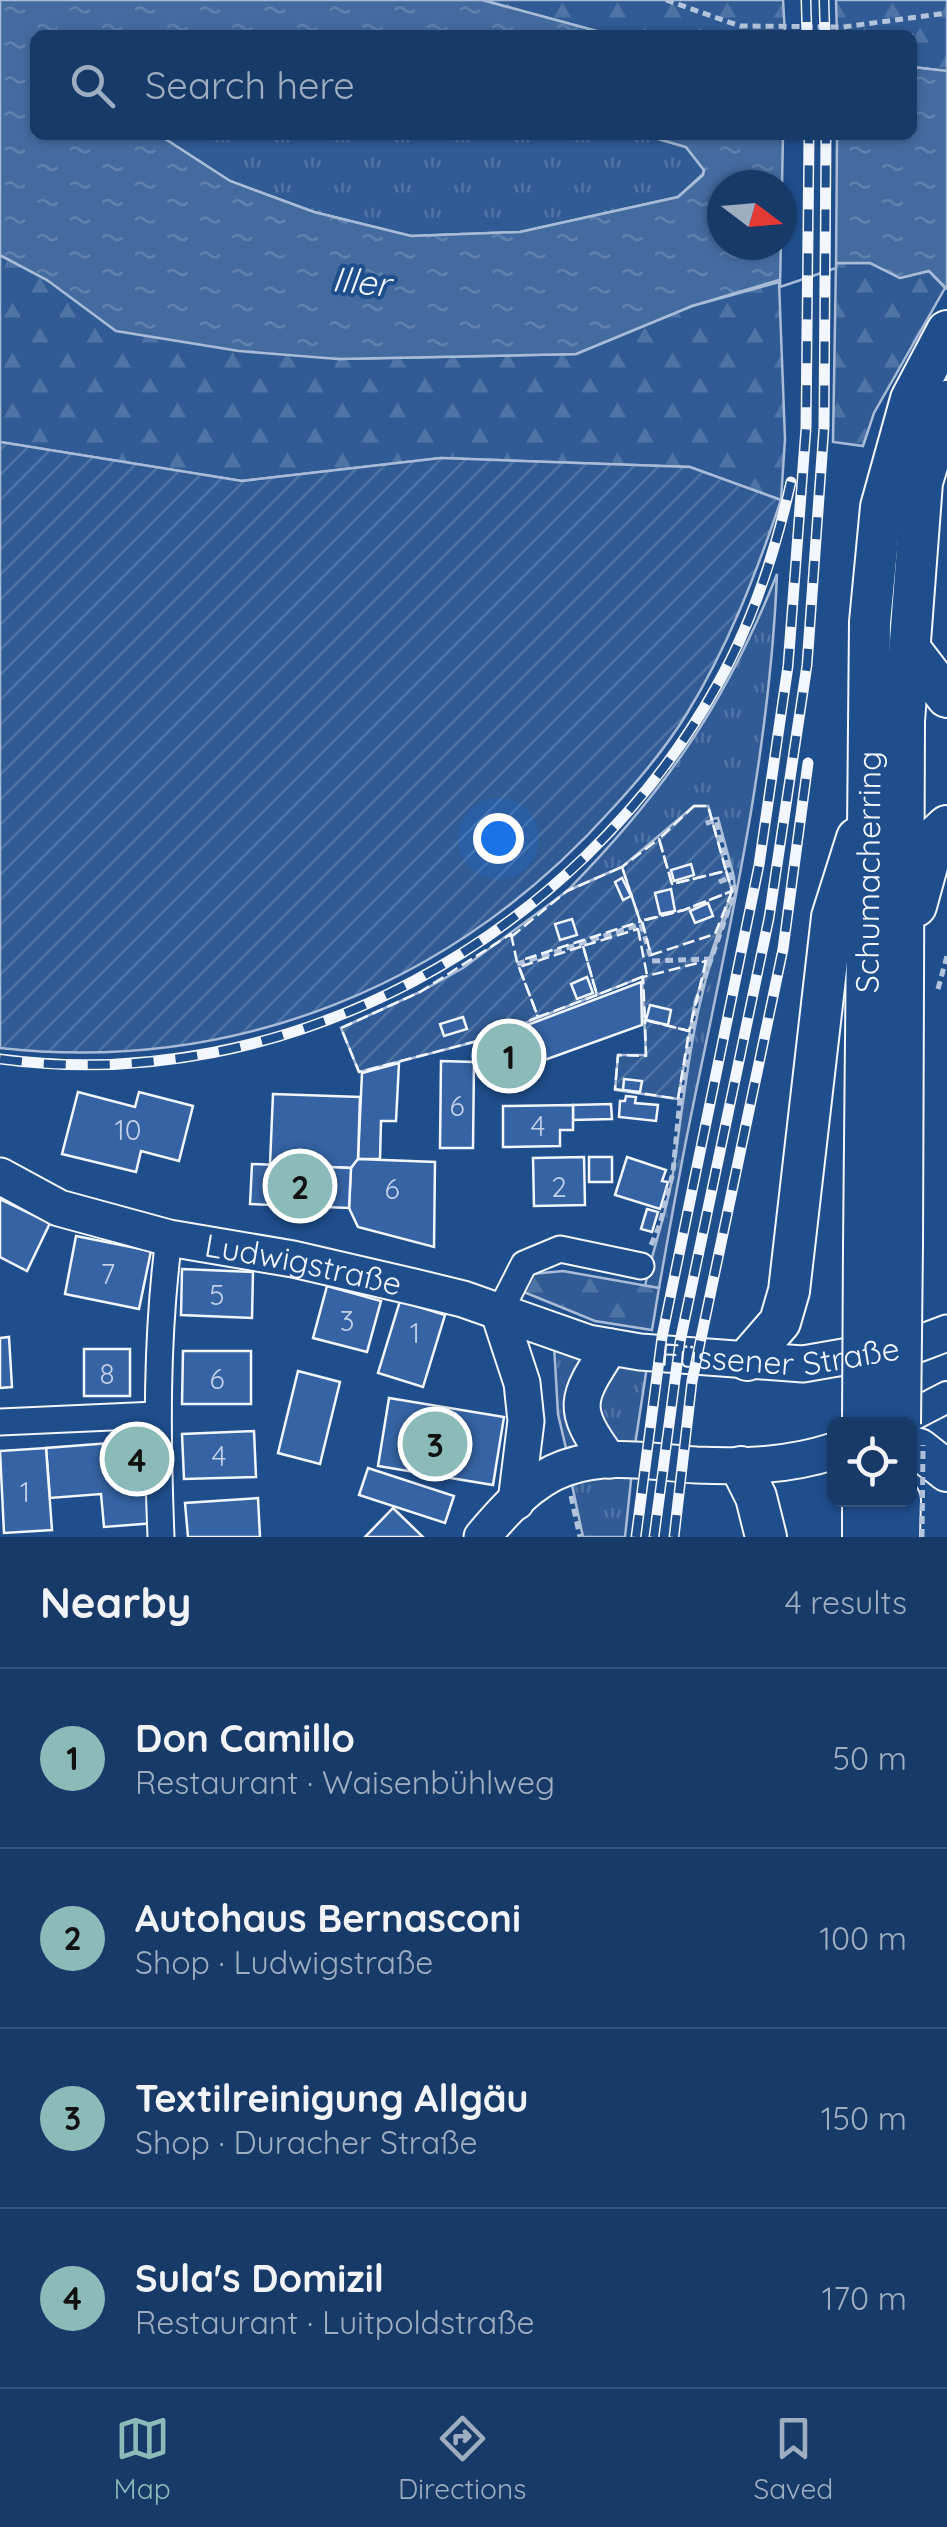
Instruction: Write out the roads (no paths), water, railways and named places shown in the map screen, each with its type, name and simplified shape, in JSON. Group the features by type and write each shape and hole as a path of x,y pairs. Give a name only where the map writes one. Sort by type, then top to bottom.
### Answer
{"main road":[{"name":"Schumacherring","path":"897,1417 883,1246 870,801 870,622 881,508 911,399 947,332"},
{"name":"Schumacherring","path":"864,1417 883,1246 902,958 904,721 922,482 947,400"},
{"path":"911,635 947,697"},
{"path":"747,1360 780,1322 789,1291 832,918 870,801"},
{"path":"902,958 935,837 947,826"},
{"name":"Ludwigstraße","path":"0,1176 59,1208 169,1238 293,1259 414,1286 548,1331 610,1347"},
{"path":"499,1313 522,1383 526,1421 516,1502"},
{"name":"Füssener Straße","path":"610,1347 803,1364 918,1344 947,1333"},
{"path":"610,1347 588,1381 580,1406 586,1429 610,1460"},
{"path":"917,1448 947,1470"},
{"path":"482,1537 534,1484 565,1468 610,1460 742,1467 796,1462 827,1453"},
{"path":"742,1467 756,1497 766,1537"},
{"path":"863,1507 863,1537"},
{"path":"899,1537 900,1507"}],"street":[{"path":"161,1537 156,1415 159,1316 169,1238"},
{"path":"499,1313 524,1264 560,1249 641,1266"},
{"path":"911,1417 947,1397"},
{"path":"0,1422 156,1415"}],"water":[{"name":"Iller","path":"0,0 482,0 593,30 30,30 30,140 167,140 230,181 314,212 411,236 520,232 678,197 704,170 686,147 662,140 917,140 917,68 947,71 947,289 929,271 900,278 870,263 836,263 692,306 576,354 338,359 239,351 116,331 47,280 0,255"}],"railway":[{"path":"806,0 807,30"},
{"path":"824,0 825,30"},
{"path":"636,1537 662,1337 759,865 788,666 806,428 809,140"},
{"path":"654,1537 680,1342 769,918 807,665 824,427 826,140"},
{"path":"0,1059 107,1064 213,1052 316,1024 413,981 504,925 586,856 657,776 716,687 761,587 791,482"},
{"path":"674,1537 692,1381 783,949 808,763"}],"place":[{"name":"Don Camillo","path":"509,1056"},
{"name":"Autohaus Bernasconi","path":"300,1186"},
{"name":"Textilreinigung Allgäu","path":"435,1444"},
{"name":"Sula's Domizil","path":"137,1459"}]}
